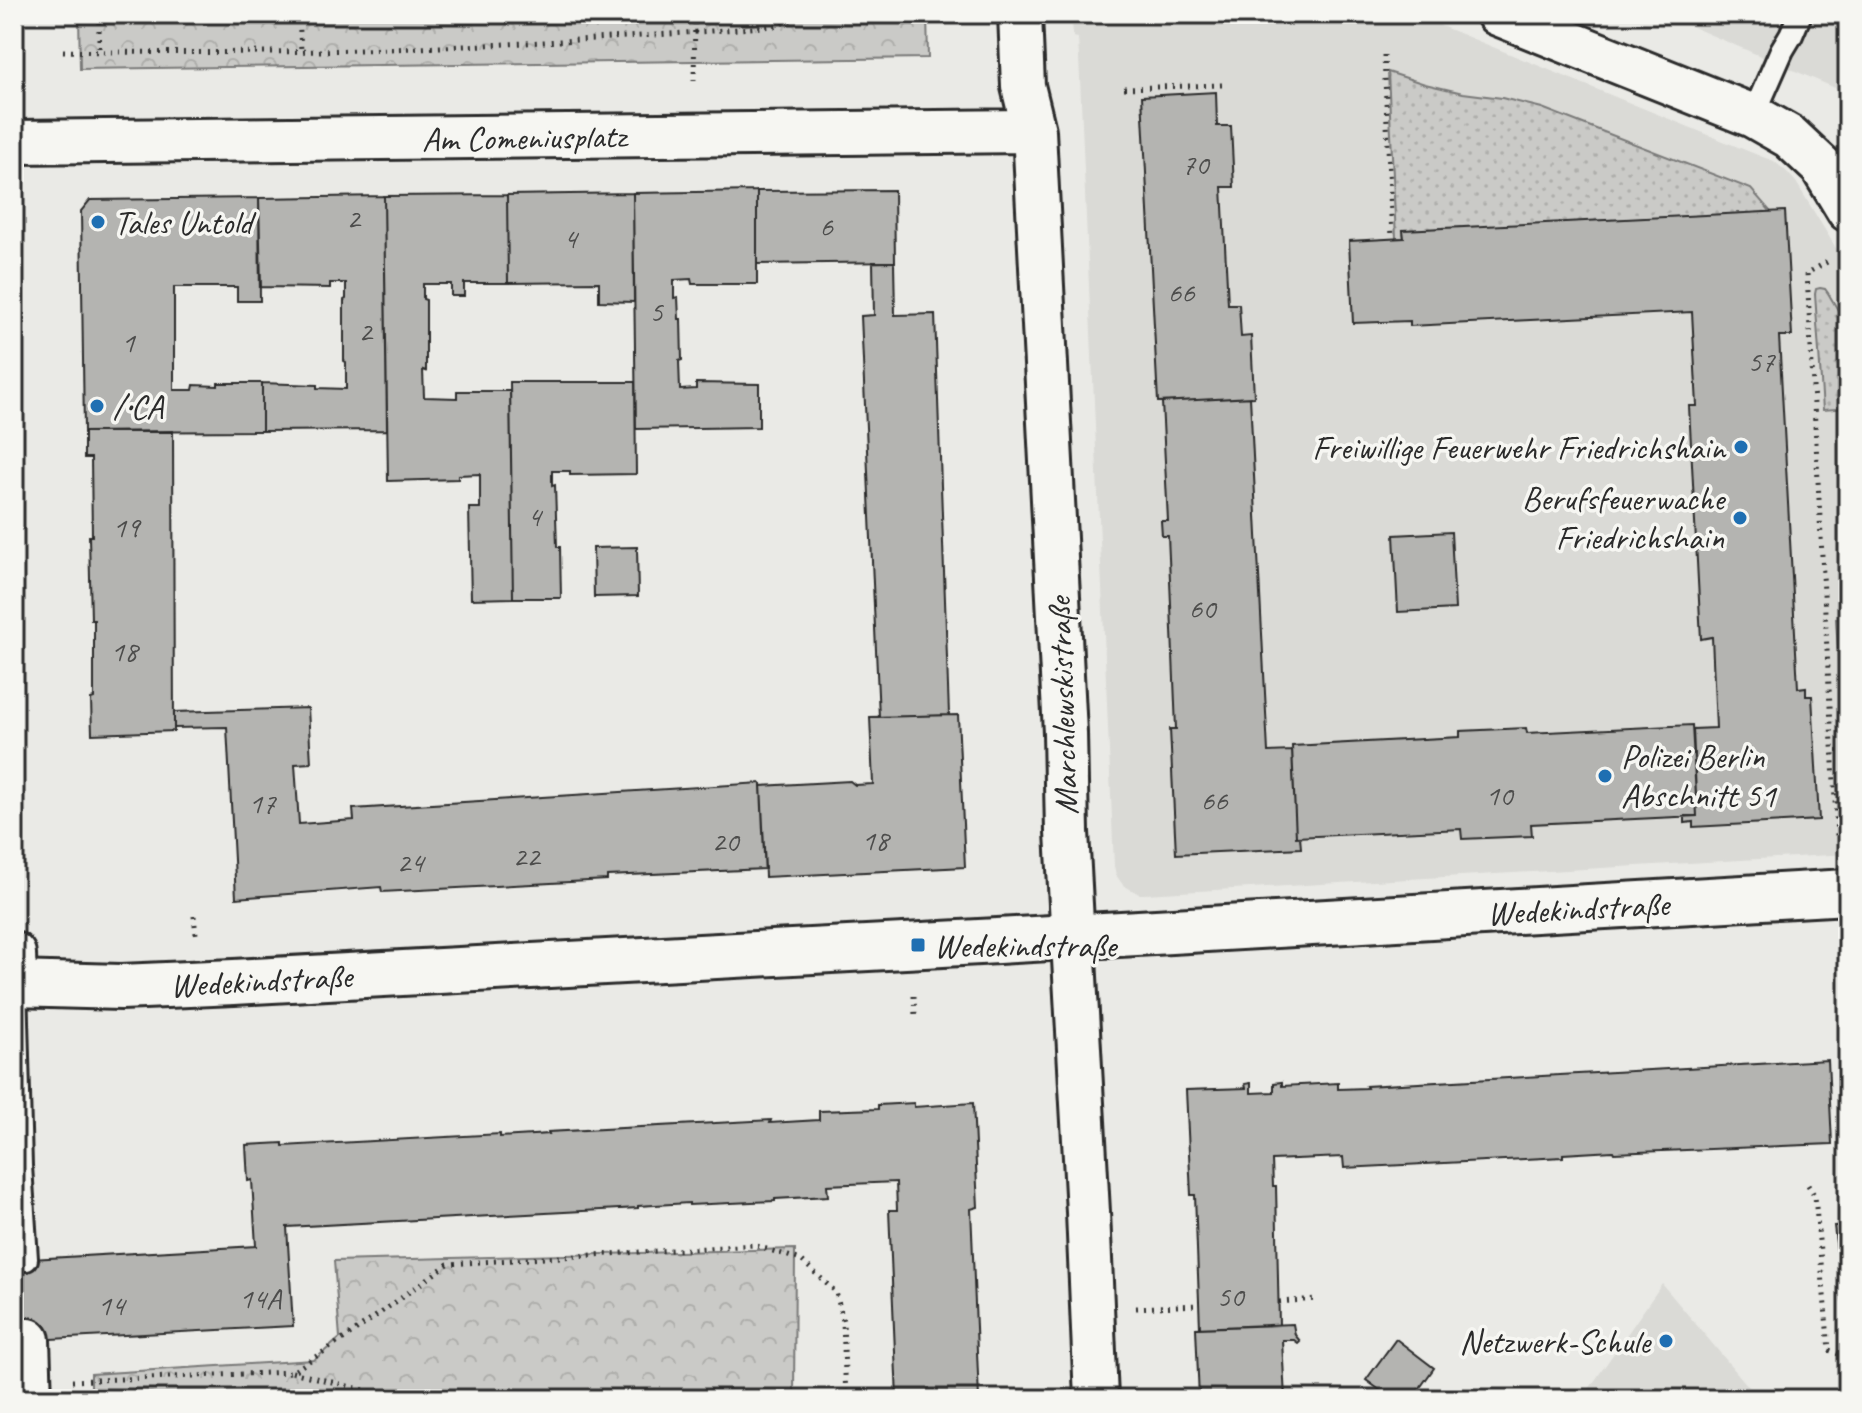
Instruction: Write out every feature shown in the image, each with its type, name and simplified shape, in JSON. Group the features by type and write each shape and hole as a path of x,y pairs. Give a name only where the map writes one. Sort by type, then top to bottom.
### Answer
{"street":[{"name":"Marchlewskistraße","path":"1020,14 1023,86 1034,131 1096,1399"},
{"path":"1498,14 1753,116 1790,137 1822,167 1848,210"},
{"name":"Am Comeniusplatz","path":"14,142 1034,131"},
{"name":"Wedekindstraße","path":"14,984 121,987 196,984 1848,892"},
{"path":"14,954 14,984"},
{"path":"28,1340 46,1390"}],"lane":[{"path":"1753,116 1800,14"},
{"path":"14,984 26,1259"}],"path":[{"path":"99,14 99,52"},
{"path":"299,14 301,51"},
{"path":"694,81 695,14"},
{"path":"63,51 301,51 485,45 776,26 804,14"},
{"path":"1384,55 1392,238"},
{"path":"1124,88 1222,85"},
{"path":"1827,262 1807,273 1837,838"},
{"path":"194,916 196,934"},
{"path":"914,996 915,1016"},
{"path":"1808,1185 1815,1196 1829,1350 1848,1358"},
{"path":"292,1372 448,1264 754,1245 801,1260 836,1292 843,1321 846,1399"},
{"path":"1279,1302 1317,1299"},
{"path":"1093,1310 1199,1305"},
{"path":"46,1390 292,1372 400,1399"}],"shaded area":[{"path":"1077,14 1412,14 1774,161 1787,172 1848,268 1848,854 1145,894 1123,885 1114,866 1080,78 1078,38 1073,37 1072,20 1077,19"},
{"path":"1662,14 1848,14 1848,93 1847,93"},
{"name":"Netzwerk-Schule","path":"1662,1284 1759,1399 1582,1399"}],"green space":[{"path":"79,14 927,14 928,58 80,69"},
{"path":"1388,72 1463,93 1542,108 1751,189 1771,212 1403,231 1404,238 1396,238"},
{"path":"1816,289 1828,293 1848,327 1848,408 1823,410 1815,294"},
{"path":"1848,618 1848,803 1836,619"},
{"path":"795,1249 794,1399 91,1399 91,1374 314,1360 340,1338 334,1261"}],"building":[{"path":"1216,92 1217,126 1231,126 1234,187 1222,187 1228,304 1239,304 1241,337 1251,336 1254,397 1158,402 1142,96"},
{"path":"894,190 895,262 757,264 757,191"},
{"path":"757,191 757,284 692,284 691,279 674,280 674,298 678,297 681,319 680,390 696,389 696,383 759,384 759,427 636,429 633,193"},
{"path":"633,193 634,302 599,301 599,282 508,283 507,195"},
{"path":"507,195 508,283 464,283 464,296 451,296 451,284 423,284 423,299 426,300 424,397 457,398 457,391 510,391 513,598 471,599 469,508 480,508 480,474 458,475 458,479 388,481 384,196"},
{"path":"384,196 387,430 262,431 262,383 346,389 346,283 330,283 330,288 261,287 259,198"},
{"path":"259,198 260,301 237,301 237,287 174,287 174,390 193,390 194,385 218,386 218,383 262,383 262,431 84,432 81,211 90,200"},
{"path":"1785,211 1792,336 1779,336 1798,688 1806,687 1806,696 1812,696 1819,820 1693,827 1693,822 1685,823 1685,816 1697,816 1693,729 1716,728 1712,637 1701,639 1689,406 1697,406 1692,312 1410,326 1410,321 1353,323 1349,241 1404,238 1403,230"},
{"path":"873,262 894,262 895,315 935,314 949,715 879,717 861,316 874,315"},
{"path":"510,382 635,382 636,474 570,475 570,471 552,471 557,547 560,547 561,598 513,598"},
{"path":"1250,397 1268,752 1292,751 1296,837 1300,837 1301,848 1176,854 1170,729 1176,729 1170,580 1168,536 1162,536 1161,521 1168,521 1162,402"},
{"path":"173,431 174,731 92,734 94,620 91,620 89,536 92,536 91,458 84,458 84,432"},
{"path":"1451,532 1455,609 1398,612 1394,535"},
{"path":"637,547 638,596 594,597 593,548"},
{"path":"308,708 311,763 295,764 299,824 354,820 353,809 761,783 765,869 607,876 607,880 382,892 381,887 236,898 227,727 174,728 174,712"},
{"path":"958,715 965,867 765,877 761,786 850,781 855,785 873,784 870,717"},
{"path":"1692,725 1697,816 1531,824 1532,836 1462,839 1461,829 1296,837 1292,746 1460,737 1460,731 1526,728 1527,733"},
{"path":"1828,1060 1832,1144 1613,1151 1563,1154 1563,1157 1344,1168 1343,1157 1272,1160 1273,1186 1276,1186 1279,1325 1200,1328 1195,1195 1191,1195 1186,1090 1246,1088 1245,1084 1251,1083 1251,1093 1274,1092 1274,1083 1282,1082 1282,1086 1338,1083 1338,1089 1367,1088"},
{"path":"914,1103 914,1107 973,1103 978,1207 971,1209 979,1399 897,1399 889,1210 897,1210 896,1182 827,1185 828,1196 775,1201 689,1203 287,1227 293,1326 14,1341 14,1260 256,1246 252,1180 248,1181 246,1145 283,1143 283,1146 500,1134 500,1137 771,1120 770,1123 819,1120 819,1111 878,1109 878,1105"},
{"path":"1848,1225 1848,1311 1844,1311 1834,1226"},
{"path":"1293,1324 1300,1341 1282,1340 1285,1399 1199,1399 1196,1328"},
{"path":"1396,1339 1434,1368 1412,1399 1392,1399 1366,1380"}],"place":[{"name":"Tales Untold","path":"98,222"},
{"name":"/•CA","path":"97,406"},
{"name":"Freiwillige Feuerwehr Friedrichshain","path":"1741,447"},
{"name":"Berufsfeuerwache Friedrichshain","path":"1740,518"},
{"name":"Polizei Berlin Abschnitt 51","path":"1605,776"},
{"name":"Wedekindstraße","path":"918,945"},
{"name":"Netzwerk-Schule","path":"1666,1341"}]}
